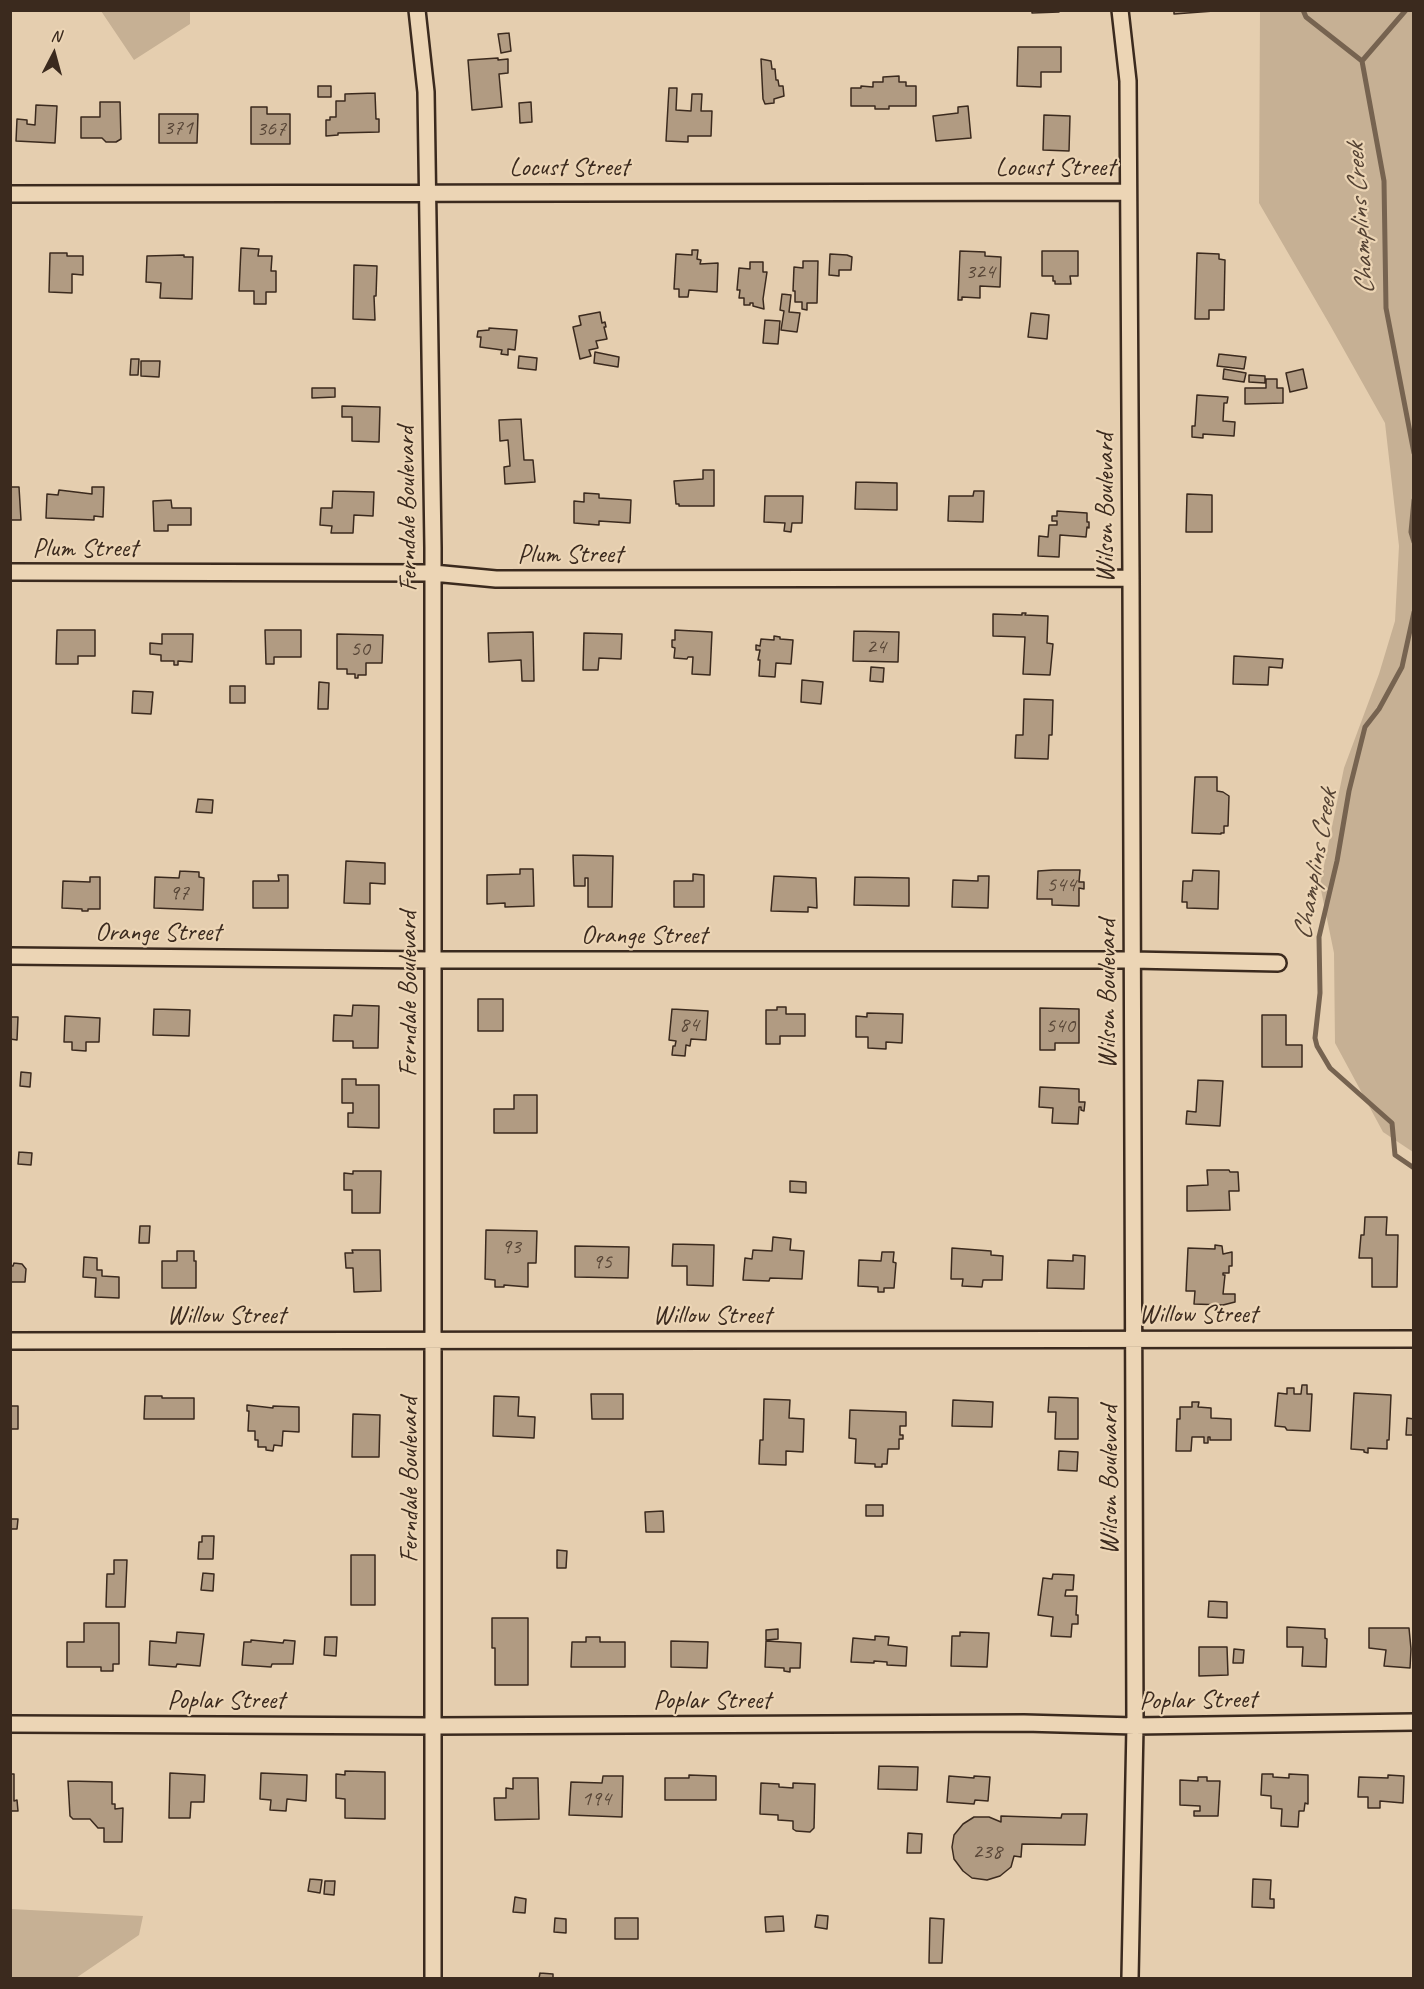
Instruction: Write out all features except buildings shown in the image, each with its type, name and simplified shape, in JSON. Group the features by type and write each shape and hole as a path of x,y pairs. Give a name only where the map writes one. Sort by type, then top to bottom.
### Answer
{"street":[{"name":"Ferndale Boulevard","path":"417,10 426,92 433,573 433,1978"},
{"name":"Wilson Boulevard","path":"1120,10 1128,81 1131,578 1135,1726 1130,1978"},
{"name":"Locust Street","path":"10,194 1128,192"},
{"name":"Plum Street","path":"10,572 433,573 496,579 1131,578"},
{"name":"Orange Street","path":"10,956 433,960 1132,960 1278,963"},
{"name":"Willow Street","path":"10,1341 1413,1339"},
{"name":"Poplar Street","path":"10,1724 434,1726 1024,1723 1135,1726 1413,1722"}],"shaded area":[{"path":"101,11 190,11 190,24 134,60"},
{"path":"1260,11 1413,11 1413,1152 1383,1132 1335,1043 1334,953 1320,885 1344,768 1379,674 1395,621 1399,546 1385,423 1259,203"},
{"path":"10,1908 143,1916 139,1935 76,1978 11,1978"}],"waterway":[{"name":"Champlins Creek","path":"1303,10 1306,17 1362,61 1384,181 1386,308 1414,453"},
{"path":"1362,61 1406,10"},
{"name":"Champlins Creek","path":"1414,500 1411,532 1414,542"},
{"name":"Champlins Creek","path":"1414,612 1402,667 1379,709 1365,727 1349,791 1337,861 1319,937 1320,993 1315,1038 1330,1068 1392,1123 1395,1155 1414,1168"}]}
